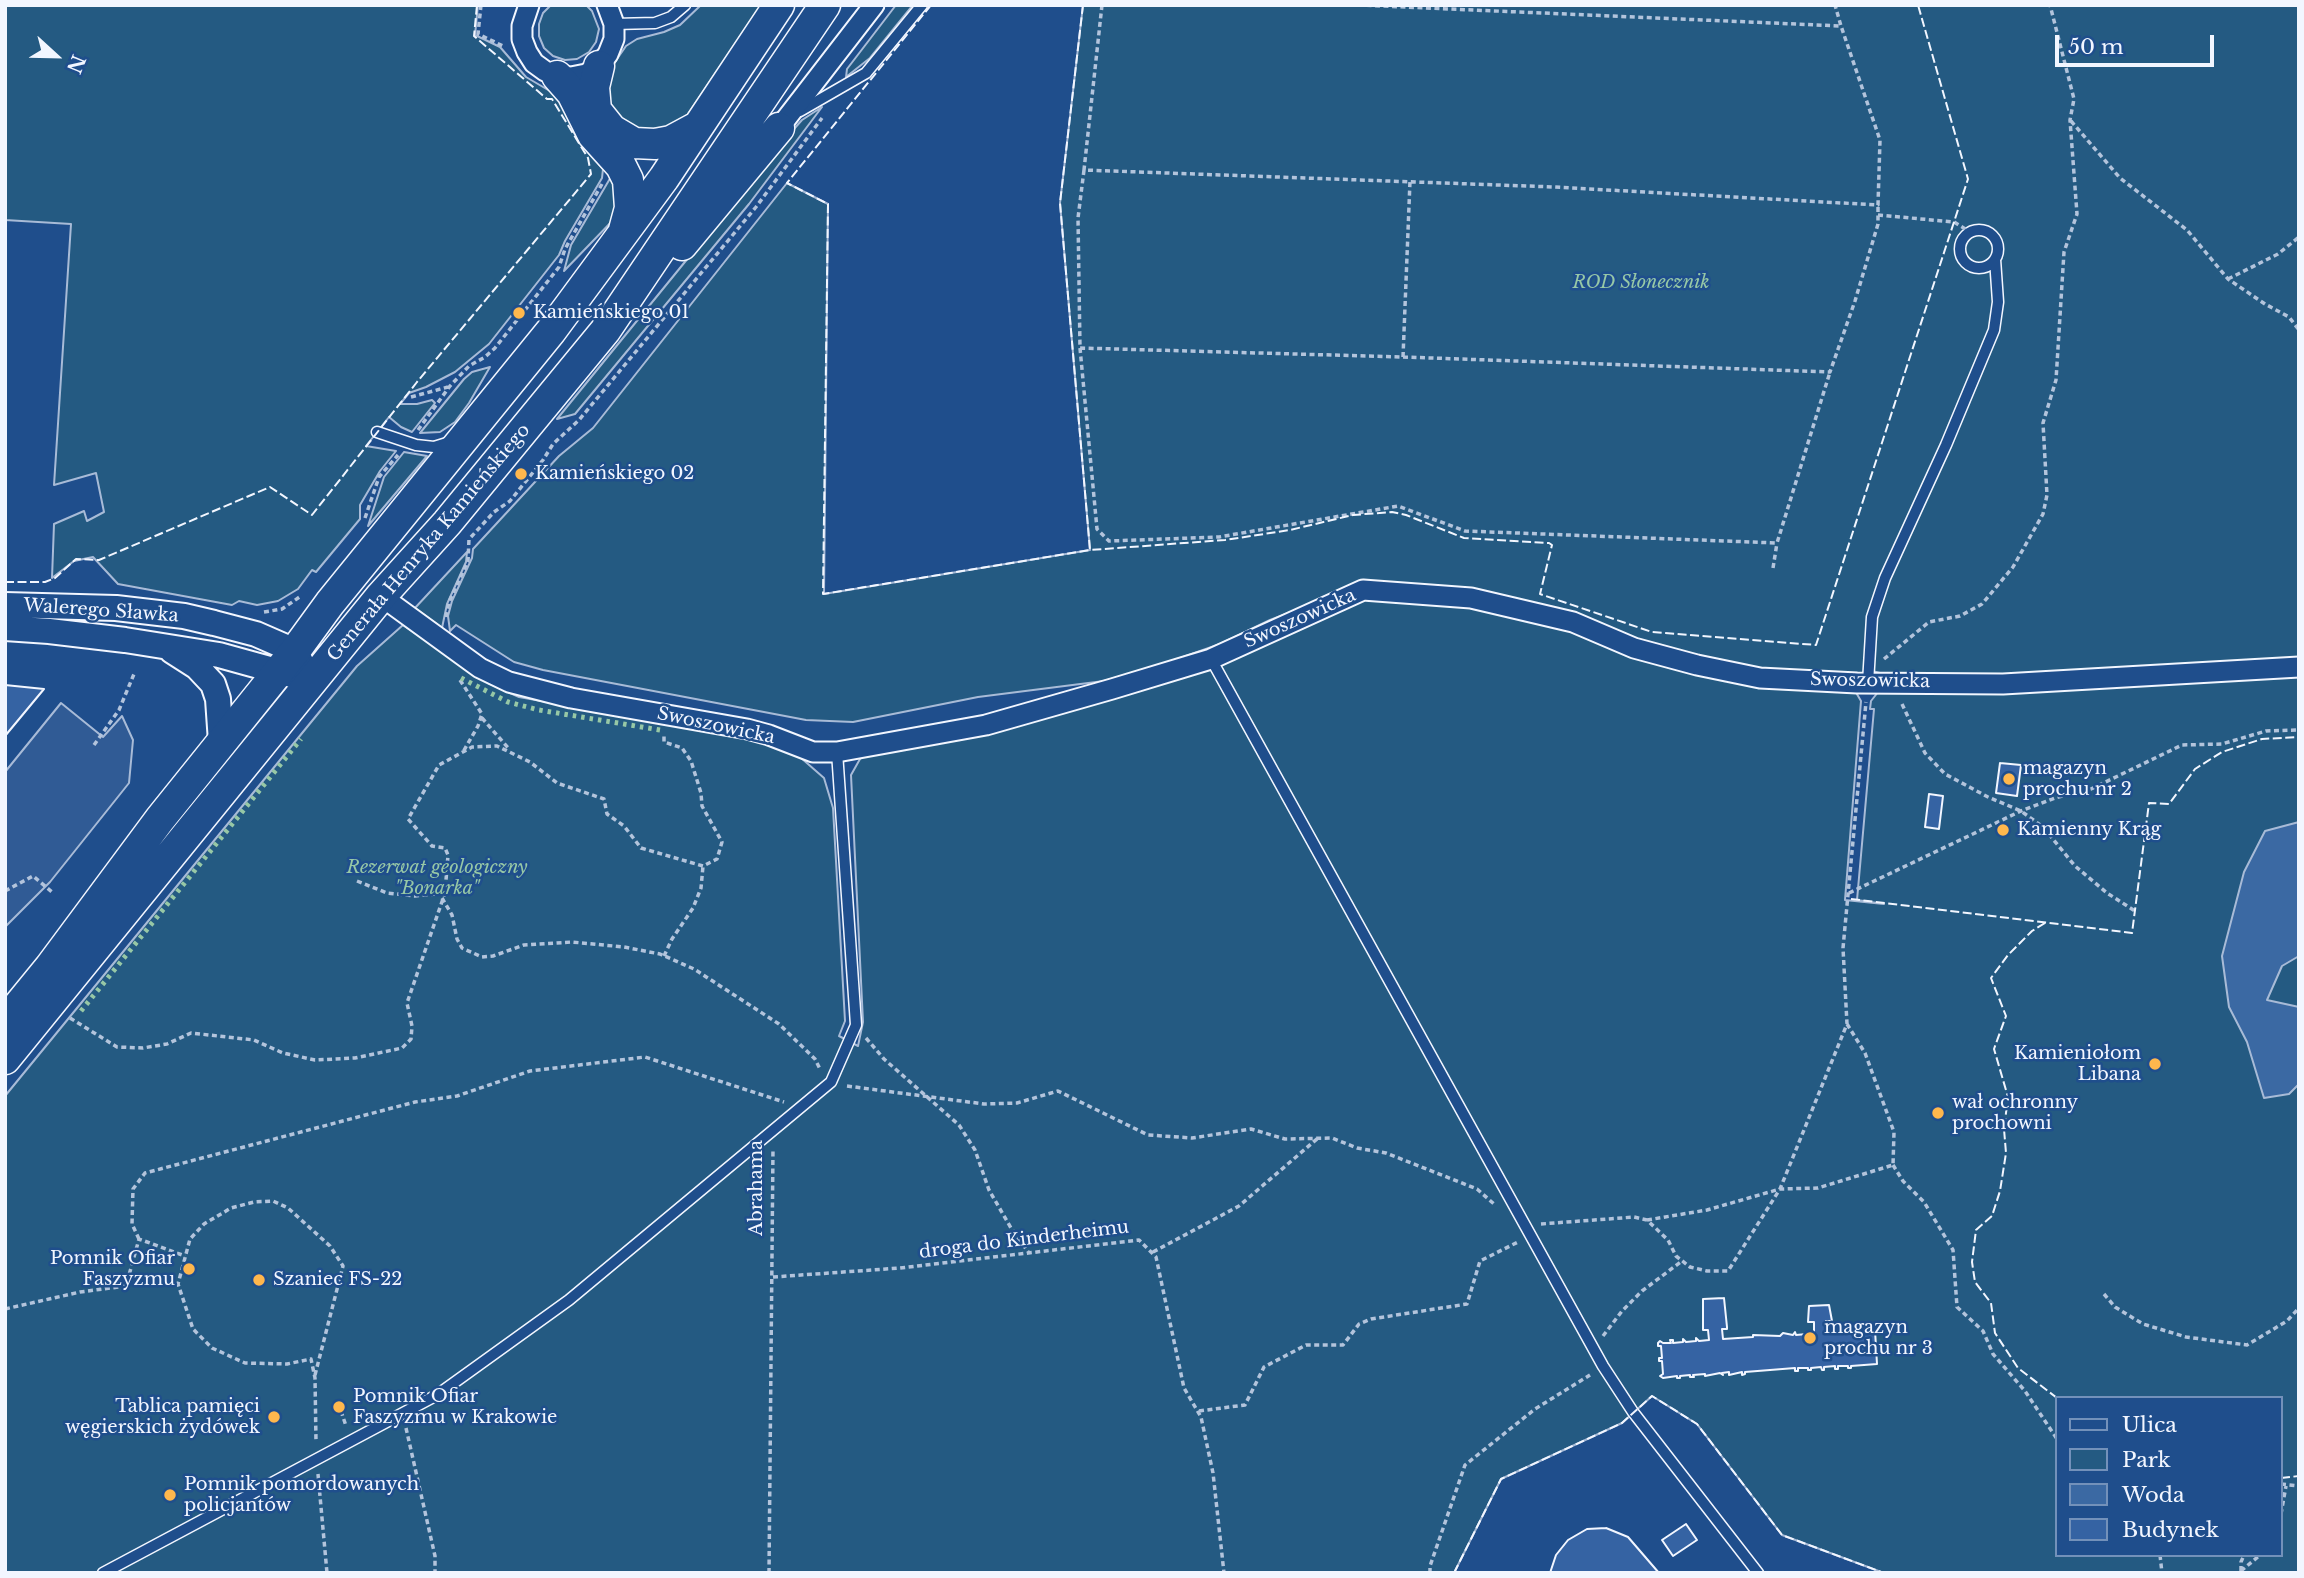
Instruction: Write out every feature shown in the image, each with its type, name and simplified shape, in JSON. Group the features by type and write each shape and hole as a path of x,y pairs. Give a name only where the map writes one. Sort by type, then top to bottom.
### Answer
{"main road":[{"name":"Generała Henryka Kamieńskiego","path":"5,1022 50,967 160,818 551,331 624,234 779,5"},
{"name":"Generała Henryka Kamieńskiego","path":"5,1059 381,596 456,513 605,331 825,5"},
{"path":"599,66 594,87 596,110 612,130 634,143 671,141 700,125"},
{"path":"557,76 572,93 593,135 621,166 628,180 630,208 624,234"},
{"path":"605,331 709,215 779,128"}],"street":[{"path":"529,5 522,26 522,39 527,52 534,63 545,71 557,76 571,77 586,74 599,66 608,54 614,39 614,24 607,5"},
{"path":"779,128 874,5"},
{"name":"Swoszowicka","path":"381,596 480,668 509,682 534,690 769,734 813,752 836,752 986,725 1210,659 1363,590 1471,598 1573,622 1634,649 1760,678 1868,683 2003,684 2299,667"},
{"name":"Walerego Sławka","path":"5,605 117,608 184,616 256,634 287,661"},
{"name":"Walerego Sławka","path":"5,628 49,631 219,655 287,661"},
{"name":"Walerego Sławka","path":"162,646 185,658 213,684 218,699 221,742"},
{"path":"287,661 312,682"}],"lane":[{"path":"614,24 655,23 671,17 685,5"},
{"path":"779,128 806,106 866,74 922,5"},
{"path":"1868,683 1872,617 1885,578 1946,445 1994,331 1998,302 1995,259 1998,247 1993,236 1982,230 1970,232 1965,236 1960,248 1963,259 1968,264 1985,267 1995,259"},
{"path":"377,432 409,443 434,447 464,438"},
{"path":"1210,659 1603,1366 1633,1412 1758,1573"},
{"name":"Abrahama","path":"772,1132 828,1084 856,1026 836,752"},
{"path":"103,1573 437,1395 569,1300 772,1132"}],"path":[{"path":"481,5 478,34 506,48"},
{"path":"1101,5 1078,218 1080,348 1097,529 1109,541 1219,537 1398,506 1465,531 1777,542"},
{"path":"1358,5 1841,26"},
{"path":"1773,568 1777,542 1878,224 1880,140 1835,5"},
{"path":"1647,1220 1668,1241 1676,1255 1690,1267 1707,1271 1728,1271 1780,1189 1847,1024 1843,948 1868,683 1874,666 1929,622 1961,616 1982,604 2013,567 2043,514 2047,495 2043,423 2056,380 2064,252 2077,214 2070,120 2074,99 2050,5"},
{"path":"494,512 510,501 543,460 552,444 579,420 747,217 827,110"},
{"path":"2070,120 2120,178 2187,230 2228,279 2289,317 2299,330"},
{"path":"1084,170 1410,181 1878,205"},
{"path":"363,524 379,477 409,443 450,386 469,366 495,348 559,267 565,249 606,177"},
{"path":"1403,357 1410,181"},
{"path":"1878,215 1954,222 1970,232"},
{"path":"2228,279 2278,254 2299,237"},
{"path":"1080,348 1830,372"},
{"path":"411,397 450,386"},
{"path":"445,625 449,603 468,561 469,540"},
{"path":"256,612 282,608 309,588"},
{"path":"465,657 460,680 482,718 513,753"},
{"path":"94,745 119,710 134,674"},
{"path":"1894,682 1925,753 1945,774 2021,811 2043,827 2075,866 2107,893 2135,911"},
{"path":"64,1014 117,1047 143,1048 167,1044 191,1033 254,1040 283,1053 315,1059 355,1058 402,1048 411,1040 412,1026 407,1003 445,893 448,855 445,848 432,846 408,819 439,765 472,747 497,746 530,762 558,783 604,799 607,814 624,826 641,848 703,866 717,859 722,842 702,806 701,793 691,761 682,748 664,742 665,714"},
{"path":"463,752 482,718"},
{"path":"1849,893 2021,811 2055,798 2091,789 2182,746 2222,744 2266,731 2299,730"},
{"path":"664,956 693,908 701,888 703,866"},
{"path":"5,891 33,876 52,892"},
{"path":"357,881 387,893 415,896 445,893"},
{"path":"442,898 452,915 457,939 462,947 482,957 524,945 572,942 624,947 664,956 694,969 779,1024 815,1059 828,1084 984,1104 1017,1103 1058,1091 1148,1135 1192,1138 1251,1129 1285,1139 1332,1138 1357,1148 1386,1153 1477,1189 1497,1207 1509,1211 1516,1208"},
{"path":"1847,1024 1866,1053 1894,1132 1893,1165 1903,1181 1924,1202 1953,1250 1957,1307 1983,1331 1993,1354 2025,1391 2056,1438"},
{"path":"856,1026 884,1059 960,1125 975,1150 989,1190 1011,1228 1029,1252"},
{"path":"5,1309 80,1292 126,1286 139,1239 132,1224 133,1189 145,1173 415,1102 457,1096 530,1071 645,1057 800,1108"},
{"name":"Abrahama","path":"769,1573 774,1277 772,1132"},
{"path":"1224,1573 1213,1473 1201,1417 1184,1388 1153,1252 1239,1206 1320,1137"},
{"path":"1525,1225 1634,1217 1647,1220 1707,1210 1780,1189 1818,1188 1893,1165"},
{"path":"315,1375 343,1266 330,1246 288,1208 273,1200 231,1208 204,1224 190,1239 178,1284 193,1329 212,1348 245,1363 287,1364 311,1359 315,1375 316,1458 327,1573"},
{"path":"1198,1411 1245,1405 1264,1367 1306,1345 1343,1345 1359,1324 1371,1319 1467,1304 1480,1261 1529,1236"},
{"path":"139,1239 185,1256"},
{"name":"droga do Kinderheimu","path":"774,1277 900,1268 1139,1240 1153,1252"},
{"path":"1594,1349 1629,1304 1682,1261"},
{"path":"2104,1294 2115,1307 2143,1324 2186,1337 2246,1345 2287,1321 2299,1308"},
{"path":"1430,1573 1430,1566 1465,1465 1535,1409 1603,1366"},
{"path":"341,1411 344,1420"},
{"path":"403,1412 435,1556 435,1573"},
{"path":"2284,1485 2299,1486"},
{"path":"2241,1572 2258,1557"}],"green space":[{"path":"5,5 478,5 475,35 500,47 526,77 555,94 574,133 603,169 602,178 559,255 489,344 455,372 409,393 400,404 417,404 432,400 435,403 412,432 389,417 366,446 396,451 380,471 360,505 360,519 316,572 312,570 298,589 278,601 257,605 239,601 232,605 118,584 93,557 74,561 52,578 54,524 84,511 87,521 104,512 96,473 54,485 71,224 5,220"},
{"path":"551,5 586,5 592,11 599,29 596,42 589,52 577,59 565,60 553,56 544,48 539,36 539,24 543,13"},
{"path":"701,5 761,5 686,117 649,136 609,117 606,75 626,46 637,39 680,25"},
{"path":"896,5 913,5 870,58 846,77 847,69"},
{"name":"ROD Słonecznik","path":"1083,5 2299,5 2299,663 2006,677 1900,678 1872,671 1861,678 1778,673 1362,585 1270,620 1220,644 1104,681 978,697 853,722 806,720 543,670 514,662 456,625 450,631 448,616 452,601 472,558 473,549 559,456 593,428 787,183 828,204 824,594 1090,550 1060,203"},
{"path":"822,107 749,204 575,414 557,419 785,139 802,120"},
{"path":"615,170 617,216 564,271 571,245"},
{"path":"490,367 455,422 440,432 420,433 464,379 472,372"},
{"path":"404,452 427,456 368,526 384,477"},
{"path":"467,552 466,562 447,604 442,628 415,608"},
{"name":"Rezerwat geologiczny \"Bonarka\"","path":"1373,598 1430,599 1564,626 1630,653 1854,689 1861,701 1845,900 1884,904 1857,900 1874,709 1870,709 1871,701 1882,687 2299,673 2299,1573 1884,1573 1782,1535 1697,1424 1652,1396 1622,1423 1501,1479 1454,1573 5,1573 5,1096 357,666 403,625 488,683 519,697 765,741 800,757 824,778 833,808 845,1021 839,1036 858,1046 863,1022 851,775 860,759 867,754 1007,726 1328,610"}],"shaded area":[{"path":"61,703 103,737 122,716 133,740 129,783 50,882 5,927 5,772"}],"water":[{"path":"2299,822 2299,956 2282,966 2267,1000 2299,1007 2299,1084 2289,1094 2264,1098 2247,1042 2229,1007 2222,956 2244,872 2265,831"}],"building":[{"path":"5,685 44,689 5,736"},
{"name":"magazyn prochu nr 2","path":"2000,763 2021,765 2017,796 1996,793"},
{"path":"1929,794 1943,796 1939,829 1925,827"},
{"name":"magazyn prochu nr 3","path":"1724,1298 1727,1329 1722,1329 1723,1339 1753,1335 1780,1336 1783,1333 1793,1335 1795,1332 1796,1335 1814,1333 1814,1322 1808,1322 1809,1306 1829,1305 1832,1321 1826,1321 1827,1333 1875,1330 1877,1364 1851,1368 1838,1366 1838,1369 1835,1369 1835,1366 1824,1367 1824,1370 1821,1367 1811,1370 1798,1368 1798,1371 1795,1371 1795,1368 1745,1372 1742,1375 1742,1372 1729,1375 1729,1372 1722,1373 1723,1375 1690,1375 1680,1378 1660,1376 1663,1374 1662,1361 1659,1361 1659,1358 1662,1358 1661,1346 1658,1346 1658,1343 1671,1343 1670,1340 1673,1340 1673,1343 1683,1342 1683,1339 1686,1342 1696,1341 1696,1338 1699,1341 1709,1340 1708,1330 1703,1330 1703,1299"},
{"path":"1686,1524 1697,1540 1673,1556 1662,1540"},
{"path":"1606,1528 1628,1537 1659,1573 1550,1573 1556,1555 1568,1540 1587,1529"}],"hedge":[{"path":"461,678 508,702 539,710 660,730"},
{"path":"81,1011 301,739"}],"fence":[{"path":"5,582 45,582 55,578 76,559 99,560 270,487 312,515 417,382 591,174 588,158 552,99 547,99 474,36 477,5"},
{"path":"931,5 787,183 828,204 823,594 1090,550"},
{"path":"1083,5 1060,203 1090,550 1225,540 1290,530 1353,515 1392,512 1464,538 1549,543 1552,545 1540,594 1652,632 1816,645 1968,179 1918,5"},
{"path":"1851,899 2132,933 2149,803 2169,804 2195,769 2222,752 2262,739 2299,737"},
{"path":"2045,923 2032,931 2008,955 1991,978 2006,1016 1994,1049 2008,1097 2004,1129 2006,1153 2000,1191 1992,1216 1976,1230 1972,1262 1975,1282 1991,1303 1995,1333 2018,1368 2056,1397"},
{"path":"1454,1573 1501,1479 1622,1423 1652,1396 1697,1424 1782,1535 1884,1573"},
{"path":"2283,1478 2299,1476"}],"place":[{"name":"Kamieńskiego 01","path":"519,313"},
{"name":"Kamieńskiego 02","path":"521,474"},
{"name":"magazyn prochu nr 2","path":"2009,779"},
{"name":"Kamienny Krąg","path":"2003,830"},
{"name":"Kamieniołom Libana","path":"2155,1064"},
{"name":"wał ochronny prochowni","path":"1938,1113"},
{"name":"Pomnik Ofiar Faszyzmu","path":"189,1269"},
{"name":"Szaniec FS-22","path":"259,1280"},
{"name":"magazyn prochu nr 3","path":"1810,1338"},
{"name":"Pomnik Ofiar Faszyzmu w Krakowie","path":"339,1407"},
{"name":"Tablica pamięci węgierskich żydówek","path":"274,1417"},
{"name":"Pomnik pomordowanych policjantów","path":"170,1495"}]}
